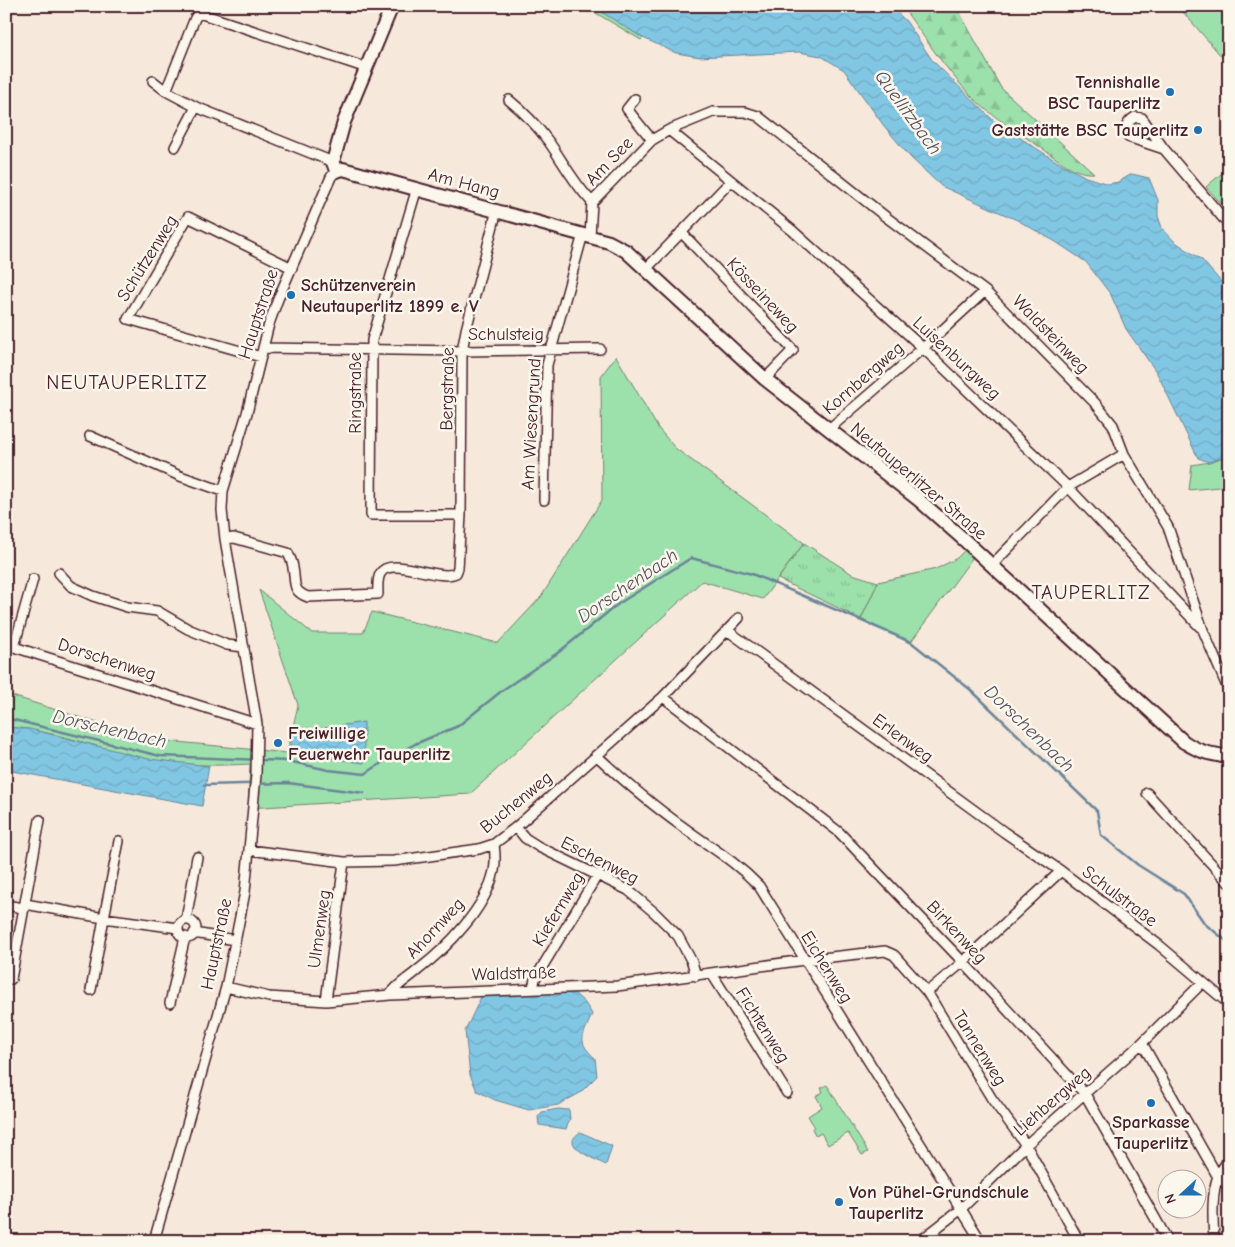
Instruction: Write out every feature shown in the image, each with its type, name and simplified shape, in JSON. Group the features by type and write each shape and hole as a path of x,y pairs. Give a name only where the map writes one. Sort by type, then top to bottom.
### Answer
{"street":[{"name":"Hauptstraße","path":"154,1241 226,987 245,892 255,792 257,724 225,539 222,510 223,491 247,413 278,299 335,166 344,122 392,6"},
{"path":"166,91 195,18 199,14 367,68"},
{"path":"153,81 166,91 196,107 335,166"},
{"name":"Am See","path":"635,99 628,109 652,140"},
{"path":"510,100 547,140 583,193 592,202"},
{"path":"175,147 196,107"},
{"name":"Waldsteinweg","path":"669,130 713,112 745,112 758,116 986,291 1096,404 1113,426 1124,454 1168,527 1203,630 1228,689 1229,749"},
{"name":"Am See","path":"587,235 592,202 652,140 669,130"},
{"name":"Luisenburgweg","path":"669,130 793,231 923,348 1068,487 1203,630"},
{"path":"1164,149 1229,225"},
{"name":"Am Hang","path":"335,166 587,235"},
{"path":"646,269 731,182"},
{"name":"Ringstraße","path":"417,188 372,340 370,514 461,516"},
{"name":"Bergstraße","path":"225,539 234,538 288,553 293,567 294,584 302,595 308,597 378,594 382,571 395,566 445,576 456,573 458,568 461,516 462,351 497,210"},
{"name":"Schützenweg","path":"262,353 128,319 188,217 292,268"},
{"name":"Kösseineweg","path":"681,232 793,350 765,380"},
{"name":"Neutauperlitzer Straße","path":"587,235 609,242 626,251 765,380 919,500 1184,742 1201,751 1229,758"},
{"name":"Am Wiesengrund","path":"544,500 547,365 587,235"},
{"name":"Kornbergweg","path":"829,429 986,291"},
{"name":"Schulsteig","path":"262,353 372,350 550,351 600,349"},
{"path":"90,436 180,476 223,491"},
{"path":"992,565 1068,487 1124,454"},
{"path":"59,573 71,586 93,596 127,607 156,611 202,635 227,645 244,647"},
{"name":"Dorschenweg","path":"33,579 14,647 257,724"},
{"name":"Buchenweg","path":"249,850 344,862 394,861 439,856 479,849 494,844 516,828 596,755 664,697 739,618"},
{"name":"Erlenweg","path":"727,630 1004,832 1061,871"},
{"name":"Birkenweg","path":"664,697 840,832 963,962 1085,1094 1168,1241"},
{"name":"Eichenweg","path":"596,755 642,796 743,870 759,886 981,1241"},
{"path":"1147,793 1229,883"},
{"path":"11,978 40,820"},
{"name":"Eschenweg","path":"516,828 525,838 539,847 628,890 678,936 692,962 696,976"},
{"path":"91,990 119,842"},
{"name":"Ahornweg","path":"390,995 395,988 442,949 477,908 488,890 494,870 494,844"},
{"path":"186,920 197,857"},
{"name":"Ulmenweg","path":"326,1001 344,862"},
{"name":"Schulstraße","path":"927,992 963,962 1061,871 1159,945 1229,1004"},
{"name":"Kiefernweg","path":"533,988 535,979 598,874"},
{"path":"6,905 178,928"},
{"path":"186,920 193,922 195,931 190,936 185,937 180,934 178,928 181,922 186,920"},
{"path":"195,931 235,937"},
{"path":"170,1003 185,937"},
{"name":"Tannenweg","path":"804,960 885,951 894,955 927,992 992,1098 1026,1145 1079,1241"},
{"name":"Waldstraße","path":"226,987 269,997 326,1001 390,995 618,986 804,960"},
{"name":"Fichtenweg","path":"712,974 787,1093"},
{"name":"Liehbergweg","path":"920,1241 961,1209 1026,1145 1142,1044 1203,982"},
{"path":"1142,1044 1218,1177 1229,1186"},
{"path":"1214,1241 1213,1216 1218,1177 1229,1159"}],"green space":[{"path":"584,6 601,6 604,13 643,38 641,40"},
{"path":"902,6 956,6 1001,88 1094,173 1080,172 1067,166 980,105 944,65"},
{"path":"1190,6 1229,6 1229,65 1183,12"},
{"path":"1229,167 1229,212 1206,187"},
{"path":"616,356 658,428 675,448 804,543 763,599 702,581 470,794 248,808 250,764 198,765 173,763 129,755 42,732 6,727 6,694 148,739 287,753 298,705 259,590 312,633 363,633 372,612 498,643 541,597 602,500 601,376"},
{"path":"1229,455 1229,486 1189,490 1192,465 1209,462"},
{"path":"804,543 852,574 878,582 861,619 778,579"},
{"path":"969,546 976,553 910,643 861,619 878,582 936,569 957,558"},
{"path":"827,1085 868,1152 862,1155 848,1133 828,1145 821,1133 816,1136 812,1129 814,1126 808,1116 822,1107 816,1096 823,1092 821,1088"}],"water":[{"name":"Quellitzbach","path":"601,6 890,6 906,21 932,60 994,121 1056,161 1086,177 1108,184 1118,182 1132,174 1149,178 1158,200 1158,216 1162,228 1174,241 1202,260 1229,291 1229,455 1209,462 1198,458 1157,373 1126,329 1111,295 1086,262 1017,220 941,186 911,158 884,126 844,70 821,56 799,52 700,57 676,53 643,38 603,13"},
{"path":"364,722 364,763 290,753 292,733"},
{"path":"6,727 30,729 149,759 209,766 202,806 6,770"},
{"path":"572,991 585,1003 592,1014 584,1033 583,1042 595,1058 597,1076 580,1093 558,1105 529,1110 495,1100 477,1091 470,1075 465,1031 482,995"},
{"path":"558,1109 569,1110 570,1119 566,1129 539,1125 538,1117 542,1112"},
{"path":"580,1132 612,1146 606,1165 577,1148 573,1141"}],"waterway":[{"name":"Dorschenbach","path":"6,718 160,756 288,761 328,770 365,774 415,744 458,726 504,689 559,652 618,604 691,558 752,574 911,642 972,691 1097,811 1101,835 1138,865 1184,894 1205,924 1229,943"},
{"name":"Dorschenbach","path":"204,785 288,783 364,793"}],"place":[{"name":"Tennishalle BSC Tauperlitz","path":"1170,92"},
{"name":"Gaststätte BSC Tauperlitz","path":"1198,130"},
{"name":"Schützenverein Neutauperlitz 1899 e. V","path":"291,295"},
{"name":"Freiwillige Feuerwehr Tauperlitz","path":"278,743"},
{"name":"Sparkasse Tauperlitz","path":"1151,1103"},
{"name":"Von Pühel-Grundschule Tauperlitz","path":"839,1202"}],"district":[{"name":"NEUTAUPERLITZ","path":"127,382"},
{"name":"TAUPERLITZ","path":"1091,592"}]}
